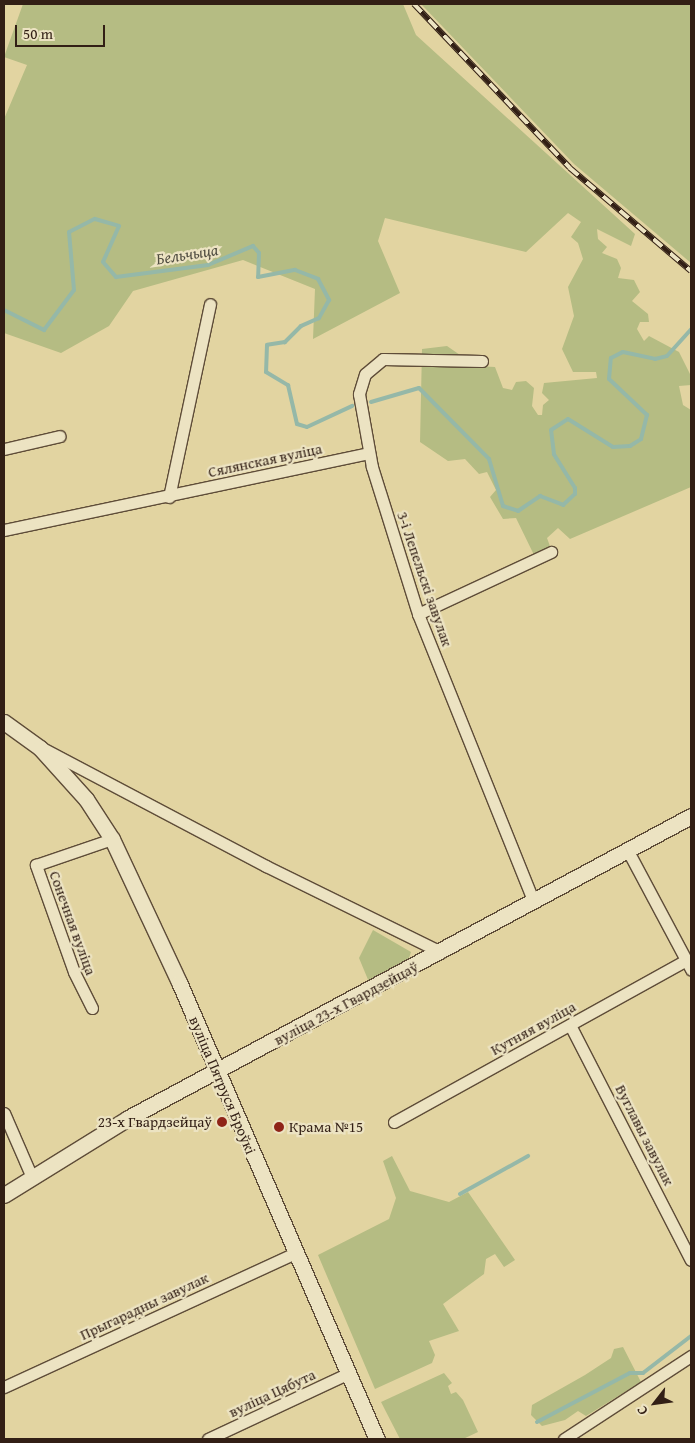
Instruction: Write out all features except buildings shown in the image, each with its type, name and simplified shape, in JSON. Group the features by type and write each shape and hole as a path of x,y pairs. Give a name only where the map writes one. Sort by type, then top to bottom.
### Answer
{"main road":[{"name":"вуліца Пятруся Броўкі","path":"4,722 40,748 86,799 112,839 217,1071 378,1439"},
{"name":"вуліца 23-х Гвардзейцаў","path":"4,1195 31,1175 217,1071 629,853 691,816"}],"street":[{"path":"169,497 210,304"},
{"name":"3-і Лепельскі завулак","path":"482,361 396,356 373,364 365,374 359,394 369,453 418,614 534,902"},
{"path":"4,449 60,436"},
{"name":"Сялянская вуліца","path":"4,530 169,497 369,453"},
{"path":"418,614 551,552"},
{"name":"вуліца Пятруся Броўкі","path":"40,748 266,866 442,952"},
{"name":"Сонечная вуліца","path":"92,1008 74,972 36,865 112,839"},
{"path":"629,853 689,964"},
{"name":"Кутняя вуліца","path":"394,1122 570,1025 689,964"},
{"name":"Вуглавы завулак","path":"570,1025 691,1260"},
{"path":"4,1113 31,1175"},
{"name":"Прыгарадны завулак","path":"4,1387 296,1253"},
{"path":"564,1439 691,1356"},
{"name":"вуліца Цябута","path":"208,1439 348,1373"}],"green space":[{"path":"23,4 403,4 416,35 635,234 631,246 597,229 598,239 607,247 602,253 617,259 621,268 618,278 634,280 640,292 632,301 648,314 649,322 640,322 637,329 644,341 649,336 679,352 691,376 691,385 679,386 683,405 691,410 691,487 570,539 558,528 547,538 551,549 534,555 516,518 503,519 490,497 496,490 487,472 479,474 465,459 448,461 420,442 422,349 447,346 476,366 495,367 503,388 512,390 516,382 526,381 534,388 532,406 538,415 542,415 543,405 549,400 542,393 544,383 597,378 596,372 573,372 562,349 574,316 568,287 583,259 578,243 571,237 581,222 568,213 526,252 385,218 378,241 400,293 313,339 315,289 243,260 133,291 109,326 61,353 4,333 4,119 27,65 4,57"},
{"path":"421,4 691,4 691,263 574,164"},
{"path":"373,930 411,952 408,961 369,982 359,958"},
{"path":"392,1156 410,1191 449,1202 468,1192 515,1260 504,1267 495,1254 486,1259 484,1274 443,1304 459,1331 429,1341 435,1355 432,1363 375,1389 318,1255 389,1219 396,1198 383,1161"},
{"path":"623,1347 641,1382 586,1416 578,1411 565,1420 542,1426 531,1415 532,1405 585,1375 611,1358 614,1349"},
{"path":"444,1373 452,1383 448,1386 451,1394 456,1392 463,1400 478,1432 463,1439 400,1439 381,1402"}],"waterway":[{"name":"Бельчыца","path":"4,310 44,330 74,290 69,232 95,219 119,226 103,262 116,277 208,265 253,246 259,253 258,277 295,270 318,279 329,300 319,318 301,326 285,342 267,345 266,372 288,385 297,424 307,427 352,406"},
{"name":"Бельчыца","path":"371,402 419,388 489,459 503,506 518,511 540,496 563,505 575,494 575,488 554,454 551,430 568,419 613,447 630,446 641,439 647,415 609,379 611,358 623,352 655,359 667,356 691,329"},
{"path":"460,1194 528,1156"},
{"path":"537,1422 630,1373 643,1373 691,1336"}],"railway":[{"path":"414,4 570,168 691,271"}],"place":[{"name":"23-х Гвардзейцаў","path":"222,1122"},
{"name":"Крама №15","path":"279,1127"}]}
